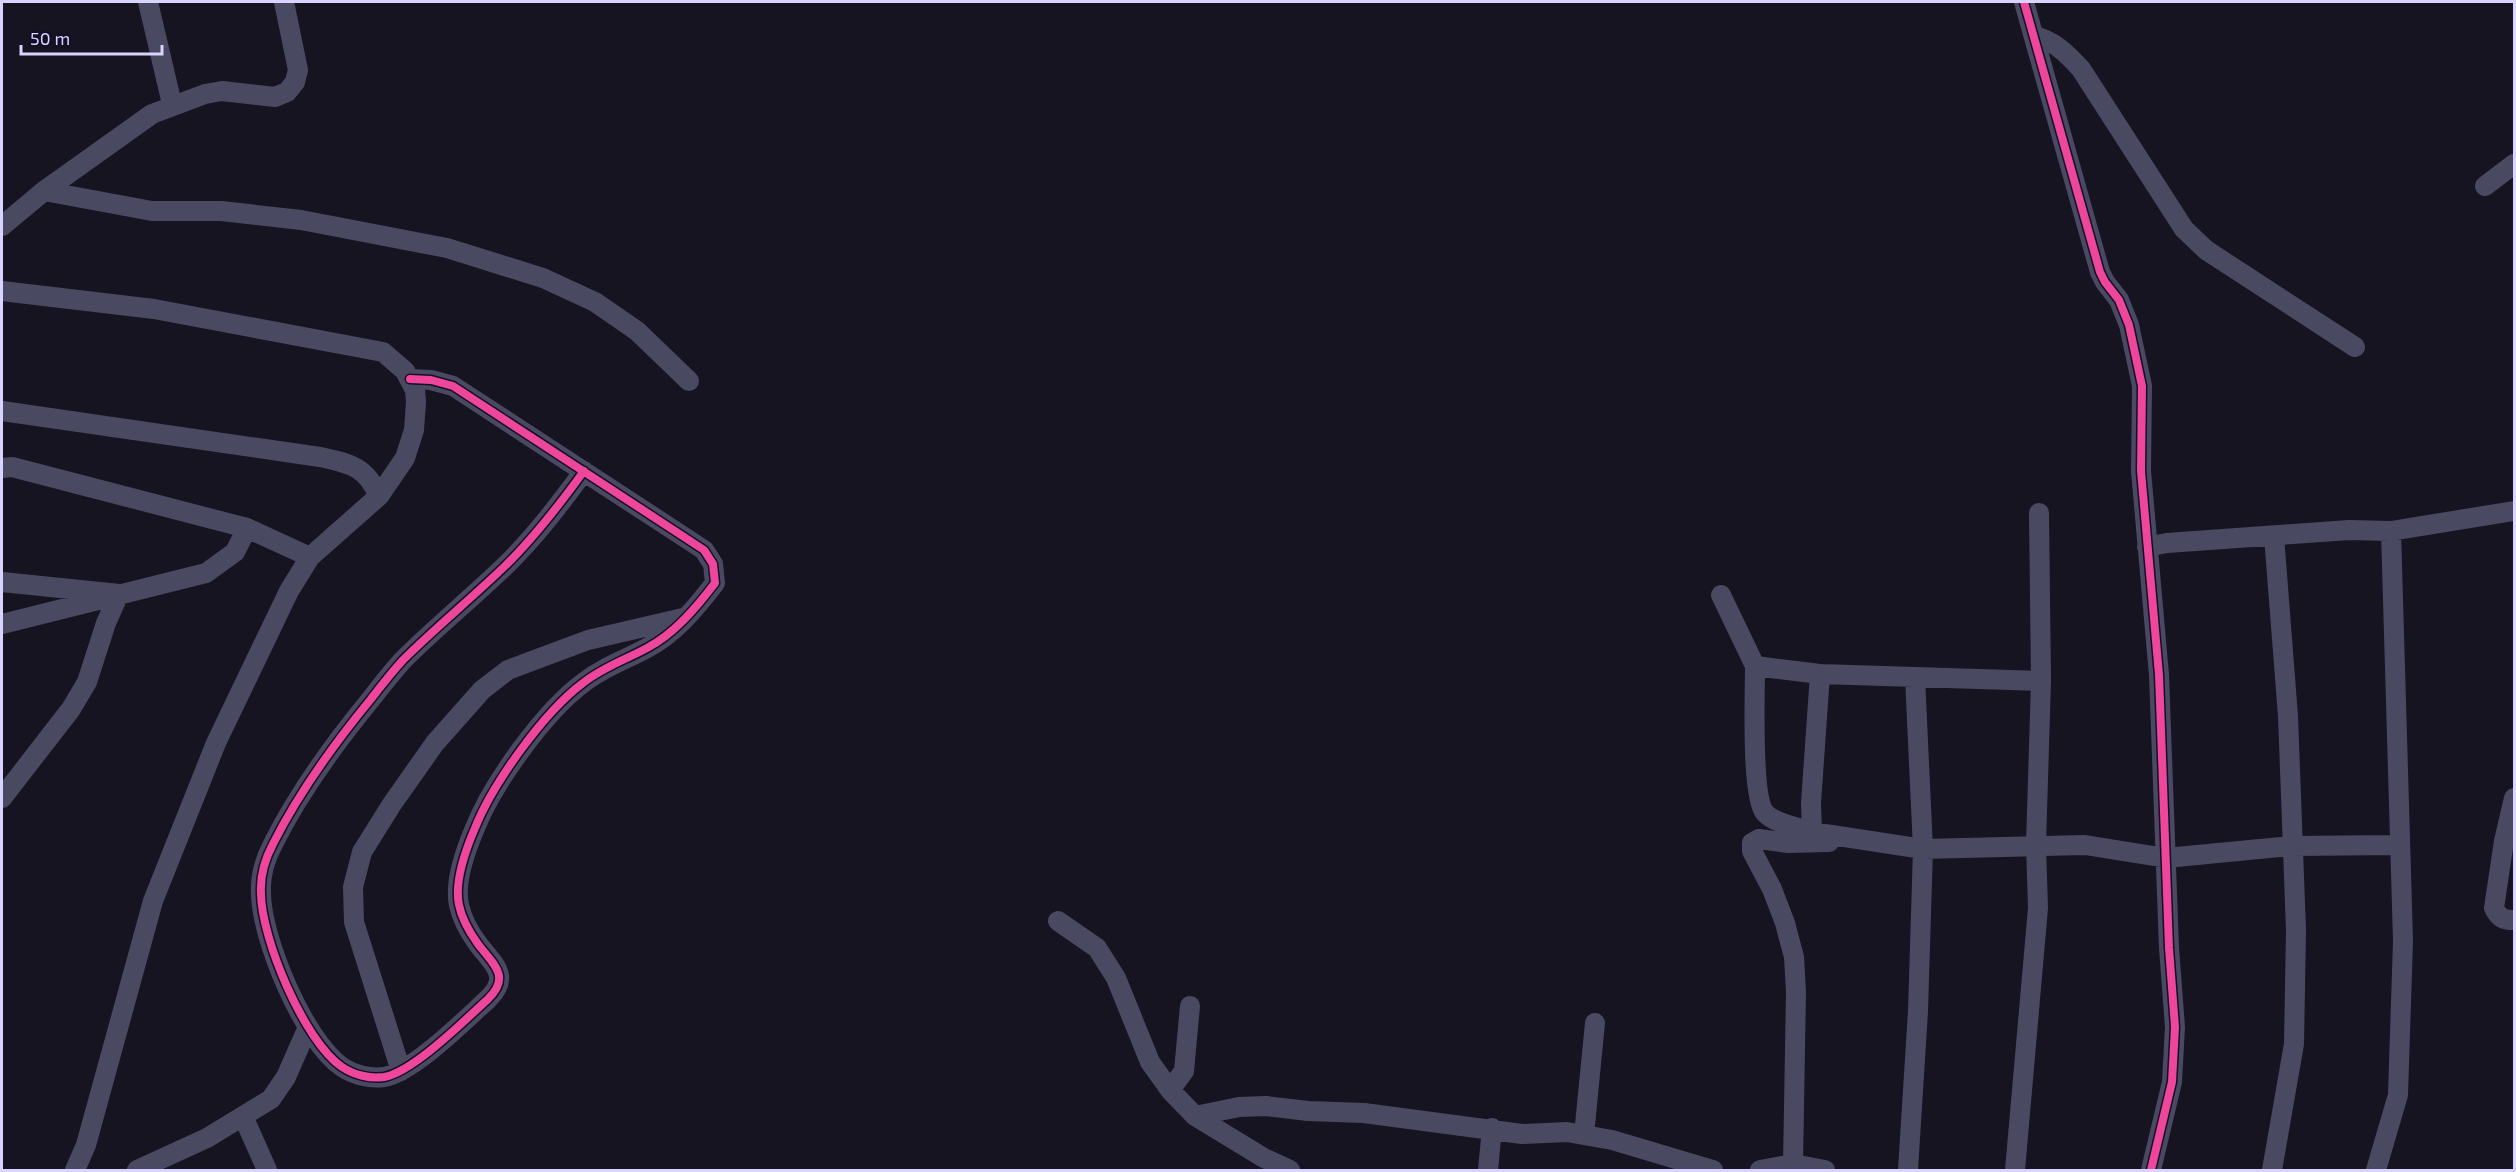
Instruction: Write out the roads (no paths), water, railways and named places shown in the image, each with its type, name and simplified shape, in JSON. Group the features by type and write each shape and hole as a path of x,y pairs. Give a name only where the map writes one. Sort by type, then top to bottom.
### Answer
{"street":[{"path":"148,2 172,104"},
{"path":"2,226 44,191 133,125 172,104 222,91 275,97 292,88 298,70 284,2"},
{"path":"2024,2 2100,272 2119,300 2129,325 2142,386 2141,471 2159,675 2175,1027 2172,1082 2151,1170"},
{"path":"2034,36 2045,39 2067,54 2081,69 2184,229 2206,250 2355,347"},
{"path":"2485,186 2514,165"},
{"path":"44,191 152,212 221,211 301,220 447,248 543,278 595,302 637,331 689,381"},
{"path":"2,291 154,309 383,352 399,363 410,379 416,402 410,444 398,471 379,496 310,557 289,591 216,743 153,901 86,1145 75,1170"},
{"path":"410,379 431,380 453,386 584,471 704,550 709,556 715,573 715,583 686,618 647,648 602,670 565,698 549,714 496,786 483,808 471,838 460,877 458,901 471,934 496,963 499,976 496,989 488,999 434,1046 401,1071 386,1077 353,1073 335,1061 308,1027 286,986 261,906 262,871 271,848 336,742 401,662 507,565 544,525 584,471"},
{"path":"2,411 348,463 362,470 371,480 379,496"},
{"path":"2,468 12,467 247,528 310,557"},
{"path":"2147,547 2167,543 2349,530 2391,531 2514,511"},
{"path":"2015,1170 2038,908 2036,845 2041,681 2039,513"},
{"path":"2,624 206,573 235,552 247,528"},
{"path":"2376,1170 2398,1095 2403,941 2391,531"},
{"path":"2272,1170 2294,1044 2296,930 2291,846 2288,716 2274,536"},
{"path":"2,582 119,594"},
{"path":"2,798 71,709 87,682 106,623 119,594"},
{"path":"1721,595 1755,666 1756,758 1761,806 1771,818 1812,832 1923,849 2085,844 2166,858 2291,846 2399,845"},
{"path":"401,1071 354,922 352,905 353,886 362,852 392,804 435,743 482,690 508,670 588,640 686,618"},
{"path":"1755,666 1820,674 2041,681"},
{"path":"1812,832 1811,803 1820,674"},
{"path":"1908,1170 1918,1011 1923,849 1916,677"},
{"path":"2514,798 2504,841 2494,908 2498,916 2505,920 2514,920"},
{"path":"1793,1164 1796,1056 1794,957 1785,923 1772,889 1752,851 1752,843 1759,839 1822,843 1845,838"},
{"path":"1058,921 1097,948 1116,978 1150,1062 1170,1090 1195,1116 1264,1158 1290,1170"},
{"path":"1170,1090 1184,1071 1190,1006"},
{"path":"1584,1135 1595,1023"},
{"path":"137,1170 207,1138 271,1099 286,1077 308,1027"},
{"path":"1195,1116 1239,1107 1266,1106 1308,1111 1364,1113 1492,1128 1522,1134 1567,1132 1612,1140 1713,1170"},
{"path":"243,1116 267,1170"},
{"path":"1488,1170 1492,1128"},
{"path":"1760,1170 1793,1164 1825,1170"}]}
